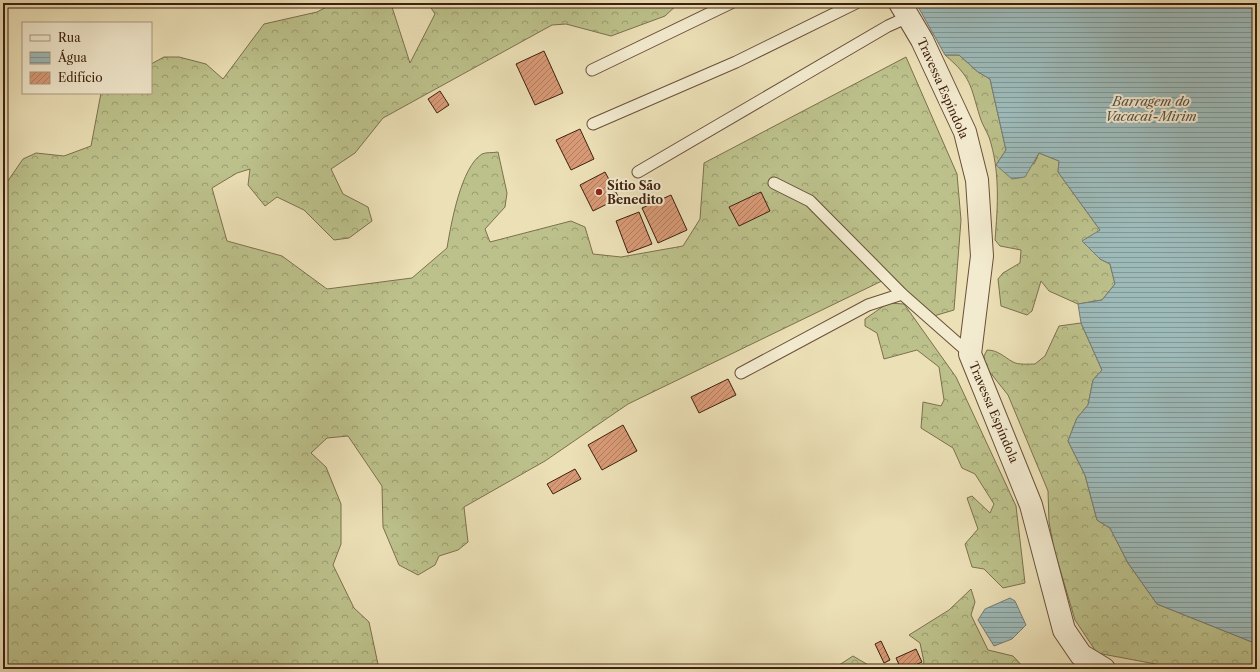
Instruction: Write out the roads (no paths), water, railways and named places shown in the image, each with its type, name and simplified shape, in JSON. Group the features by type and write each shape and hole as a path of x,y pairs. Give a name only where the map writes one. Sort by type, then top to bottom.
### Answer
{"street":[{"name":"Travessa Espíndola","path":"904,10 922,40 965,132 977,180 982,256 970,354 1032,505 1064,630 1081,654 1104,669"}],"lane":[{"path":"592,70 731,3"},
{"path":"593,124 736,62 856,3"},
{"path":"638,172 888,26 904,10"},
{"path":"774,183 810,201 902,294 970,354"},
{"path":"741,373 868,305 902,294"}],"water":[{"name":"Barragem do Vacacaí-Mirim","path":"916,3 1257,3 1257,644 1157,604 1128,563 1110,528 1097,520 1085,475 1068,441 1077,418 1088,405 1093,380 1102,370 1081,323 1078,304 1102,300 1115,284 1110,264 1100,259 1082,241 1100,230 1058,172 1059,161 1039,153 1025,177 1012,179 996,165 1006,150 990,79 978,72 959,55 945,55"},
{"path":"1010,598 1015,601 1026,625 1012,639 994,646 978,620 985,609"}],"place":[{"name":"Sítio São Benedito","path":"599,192"}]}
